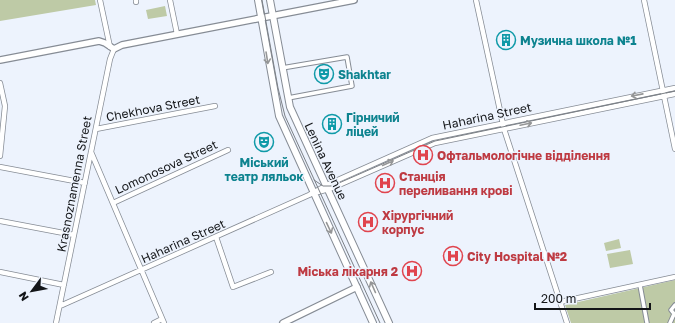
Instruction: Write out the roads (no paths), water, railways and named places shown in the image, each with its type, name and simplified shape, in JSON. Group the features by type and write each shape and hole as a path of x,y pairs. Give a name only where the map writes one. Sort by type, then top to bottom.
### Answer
{"main road":[{"name":"Lenina Avenue","path":"258,0 279,116 373,323"},
{"name":"Lenina Avenue","path":"270,0 287,99 389,323"}],"street":[{"path":"100,0 111,55"},
{"path":"170,0 177,34"},
{"path":"0,60 99,41 114,49 119,46 177,34 273,17 354,0"},
{"path":"476,0 502,123 567,323"},
{"path":"644,0 675,149"},
{"name":"Krasnoznamenna Street","path":"56,323 111,55 114,49"},
{"path":"282,68 348,57 352,86 287,99"},
{"path":"0,83 5,110 0,156"},
{"name":"Haharina Street","path":"60,306 313,193 326,185 428,139 675,88"},
{"name":"Haharina Street","path":"326,185 429,145 675,94"},
{"name":"Chekhova Street","path":"96,128 215,106"},
{"name":"Lomonosova Street","path":"113,203 228,150"},
{"path":"91,152 163,321 154,323"},
{"path":"88,167 92,164 98,168"},
{"path":"0,167 85,183"},
{"path":"0,221 74,235"},
{"path":"216,237 233,287 271,272"},
{"path":"0,272 64,285"},
{"path":"560,302 675,277"},
{"path":"640,285 647,323"},
{"path":"283,323 357,287"},
{"path":"670,323 674,314 671,308 675,305"}],"tram line":[{"path":"262,0 278,88 285,116 380,323"},
{"path":"314,180 323,186 332,186 435,141 675,91"}],"place":[{"name":"Музична школа №1","path":"506,40"},
{"name":"Shakhtar","path":"324,74"},
{"name":"Гірничий ліцей","path":"332,124"},
{"name":"Міський театр ляльок","path":"264,142"},
{"name":"Офтальмологічне відділення","path":"423,155"},
{"name":"Станція переливання крові","path":"385,183"},
{"name":"Хірургічний корпус","path":"368,222"},
{"name":"City Hospital №2","path":"453,256"},
{"name":"Міська лікарня 2","path":"412,271"}]}
